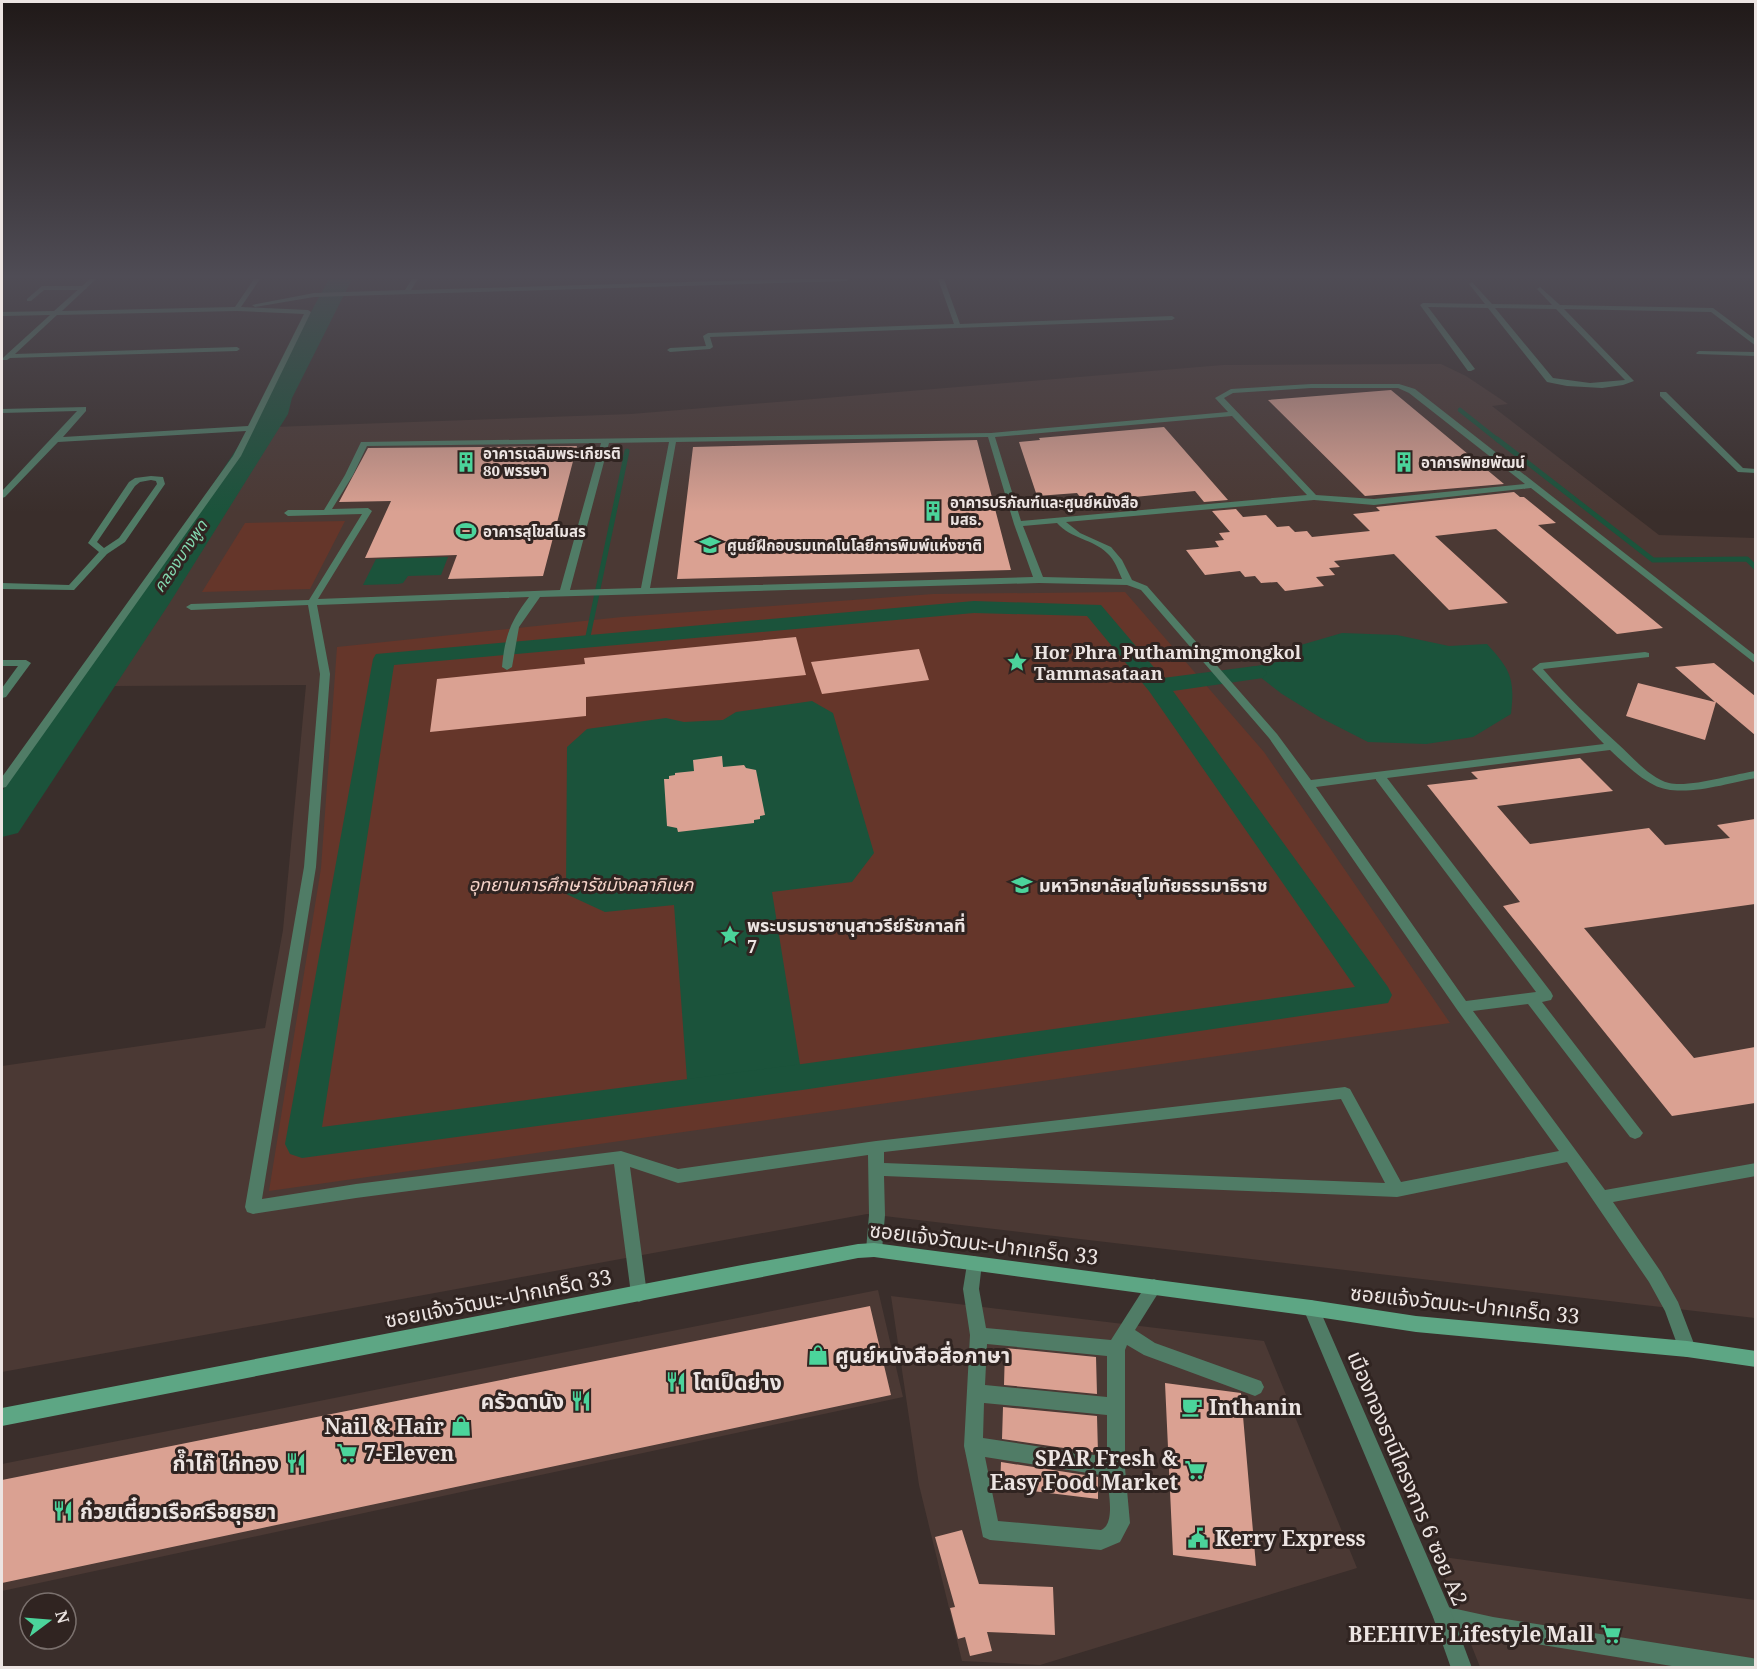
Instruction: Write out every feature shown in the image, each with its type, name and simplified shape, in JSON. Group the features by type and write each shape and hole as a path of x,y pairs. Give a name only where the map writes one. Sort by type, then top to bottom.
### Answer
{"street":[{"path":"5,359 54,357"},
{"path":"2,784 237,456 286,357"},
{"path":"1462,357 1471,369"},
{"path":"1532,357 1550,380 1589,385 1624,384 1630,381 1606,357"},
{"path":"1314,497 1219,398 1231,391 1311,386 1399,386 1412,391 1755,661"},
{"path":"1663,394 1741,470 1755,471"},
{"path":"2,411 83,409 2,495"},
{"path":"327,511 349,475 364,444 991,435 1233,414"},
{"path":"56,440 252,428"},
{"path":"991,435 1018,524 1039,580"},
{"path":"645,591 673,439"},
{"path":"564,593 606,440"},
{"path":"2,586 71,588 104,552 122,540 161,484 160,479 138,480 132,484 92,543 104,552"},
{"path":"1018,524 1314,497 1374,502 1531,486"},
{"path":"288,513 368,511 312,602 325,674 310,867 253,1207 356,1191 621,1157 678,1176 876,1147 1345,1093 1397,1190"},
{"path":"1059,520 1067,531 1107,548 1116,557 1128,582"},
{"path":"190,607 588,592 1039,580 1128,582 1144,588 1273,736 1308,784 1463,1007 1601,1197 1655,1277 1672,1308 1687,1349"},
{"path":"507,662 508,644 514,624 537,594"},
{"path":"1646,655 1540,666 1537,669 1650,779 1668,788 1755,774"},
{"path":"2,663 26,663 2,695"},
{"path":"1308,784 1380,777 1614,746"},
{"path":"1380,777 1546,996 1463,1007"},
{"path":"1532,998 1635,1133"},
{"path":"874,1250 876,1147"},
{"path":"876,1169 1397,1190 1571,1155"},
{"path":"621,1157 639,1294"},
{"path":"1601,1197 1755,1169"},
{"name":"ซอยแจ้งวัฒนะ-ปากเกร็ด 33","path":"2,1417 858,1251 874,1250 1416,1324 1687,1349 1755,1359"},
{"path":"974,1263 971,1289 979,1335 973,1446 990,1530 1101,1540 1113,1535 1120,1523 1116,1468 1116,1350 1124,1333 1154,1287"},
{"name":"เมืองทองธานีโครงการ 6 ซอย A2","path":"1311,1308 1443,1616 1462,1668"},
{"path":"1124,1333 1150,1349 1255,1387"},
{"path":"979,1335 1116,1350"},
{"path":"976,1392 1117,1407"},
{"path":"973,1446 1116,1468"},
{"path":"1443,1616 1493,1628 1752,1668"}],"shaded area":[{"name":"มหาวิทยาลัยสุโขทัยธรรมาธิราช","path":"1441,364 1466,376 1508,404 1492,406 1659,535 1755,538 1755,1318 867,1214 2,1372 2,1066 265,1028 283,930 306,685 113,686 274,427 631,414 1223,365"},
{"path":"448,557 441,575 408,576 403,583 398,584 363,585 376,559"},
{"path":"1342,633 1397,635 1449,646 1487,644 1510,676 1511,714 1473,737 1426,744 1368,742 1321,718 1282,694 1255,673 1251,667 1277,662 1294,647"},
{"path":"812,701 833,713 874,853 852,882 772,892 802,1077 688,1093 674,905 605,912 566,894 567,747 587,729 666,718 684,722 723,720 736,712"},
{"path":"878,1290 903,1397 2,1591 2,1464"},
{"path":"891,1296 1264,1341 1357,1568 1040,1665 962,1661 919,1485"},
{"name":"BEEHIVE Lifestyle Mall","path":"1436,1556 1755,1600 1755,1667 1480,1667"}],"green space":[{"path":"345,521 310,589 202,592 245,523"},
{"name":"อุทยานการศึกษารัชมังคลาภิเษก","path":"1125,592 1264,752 1450,1023 269,1191 321,868 337,647 622,617 933,594"}],"building":[{"name":"อาคารพิทยพัฒน์","path":"1391,390 1504,484 1365,496 1268,400"},
{"path":"1164,427 1228,500 1204,502 1195,491 1084,502 1077,493 1037,496 1019,442 1040,440 1039,438"},
{"name":"อาคารบริภัณฑ์และศูนย์หนังสือ มสธ.","path":"977,440 1011,570 677,579 693,447"},
{"path":"577,446 543,576 448,579 457,555 365,558 391,501 339,502 368,448"},
{"path":"1514,492 1524,497 1556,523 1538,525 1663,628 1617,634 1496,529 1435,536 1508,603 1449,610 1394,554 1334,561 1340,567 1329,568 1335,575 1316,577 1324,586 1285,591 1277,582 1261,583 1255,576 1245,577 1240,571 1205,575 1186,550 1219,547 1215,541 1224,540 1219,533 1230,532 1212,511 1236,509 1243,517 1266,515 1277,527 1289,526 1295,532 1307,531 1312,537 1370,531 1353,514 1380,511 1376,507"},
{"path":"796,637 806,675 586,697 586,716 430,732 437,679 585,664 584,658"},
{"path":"919,649 929,680 822,694 811,662"},
{"path":"1714,663 1755,696 1755,735 1716,702 1705,740 1626,716 1638,683 1715,702 1675,667"},
{"path":"722,756 723,767 744,765 746,768 756,770 765,815 754,820 754,823 678,832 677,828 667,826 664,779 669,779 669,776 675,773 694,771 693,760"},
{"path":"1580,758 1613,791 1497,806 1530,844 1649,828 1665,845 1730,838 1717,825 1755,819 1755,904 1584,928 1694,1058 1755,1047 1755,1103 1672,1116 1503,906 1520,902 1427,785 1478,779 1471,772"},
{"path":"870,1306 891,1395 2,1583 2,1480"},
{"path":"1005,1348 1096,1357 1097,1394 1004,1385"},
{"path":"1165,1383 1241,1393 1256,1566 1173,1555"},
{"path":"1003,1407 1097,1416 1098,1453 1002,1439"},
{"path":"1001,1462 1098,1477 1098,1499 1000,1487"},
{"path":"962,1530 979,1584 1053,1587 1055,1635 987,1632 992,1651 970,1656 965,1637 958,1639 950,1608 955,1607 935,1537"}],"waterway":[{"name":"คลองบางพูด","path":"2,823 151,604 274,414 278,398 299,357"},
{"path":"1460,410 1499,441"},
{"path":"1497,439 1653,560 1747,559 1756,568"},
{"path":"587,641 627,451"},
{"path":"974,607 1093,610 1157,686 1377,995 802,1077 302,1144 384,659 974,607"},
{"path":"1157,686 1255,673"}],"place":[{"name":"อาคารเฉลิมพระเกียรติ 80 พรรษา","path":"466,462"},
{"name":"อาคารพิทยพัฒน์","path":"1404,462"},
{"name":"อาคารบริภัณฑ์และศูนย์หนังสือ มสธ.","path":"933,511"},
{"name":"อาคารสุโขสโมสร","path":"466,531"},
{"name":"ศูนย์ฝึกอบรมเทคโนโลยีการพิมพ์แห่งชาติ","path":"710,545"},
{"name":"Hor Phra Puthamingmongkol Tammasataan","path":"1017,662"},
{"name":"มหาวิทยาลัยสุโขทัยธรรมาธิราช","path":"1022,885"},
{"name":"พระบรมราชานุสาวรีย์รัชกาลที่ 7","path":"730,935"},
{"name":"ศูนย์หนังสือสื่อภาษา","path":"818,1355"},
{"name":"โตเป็ดย่าง","path":"676,1382"},
{"name":"ครัวดานัง","path":"581,1401"},
{"name":"Inthanin","path":"1192,1407"},
{"name":"Nail & Hair","path":"461,1426"},
{"name":"7-Eleven","path":"347,1453"},
{"name":"ก๊ำไก๊ ไก่ทอง","path":"296,1463"},
{"name":"SPAR Fresh & Easy Food Market","path":"1195,1470"},
{"name":"ก๋วยเตี๋ยวเรือศรีอยุธยา","path":"63,1511"},
{"name":"Kerry Express","path":"1198,1538"},
{"name":"BEEHIVE Lifestyle Mall","path":"1611,1634"}]}
